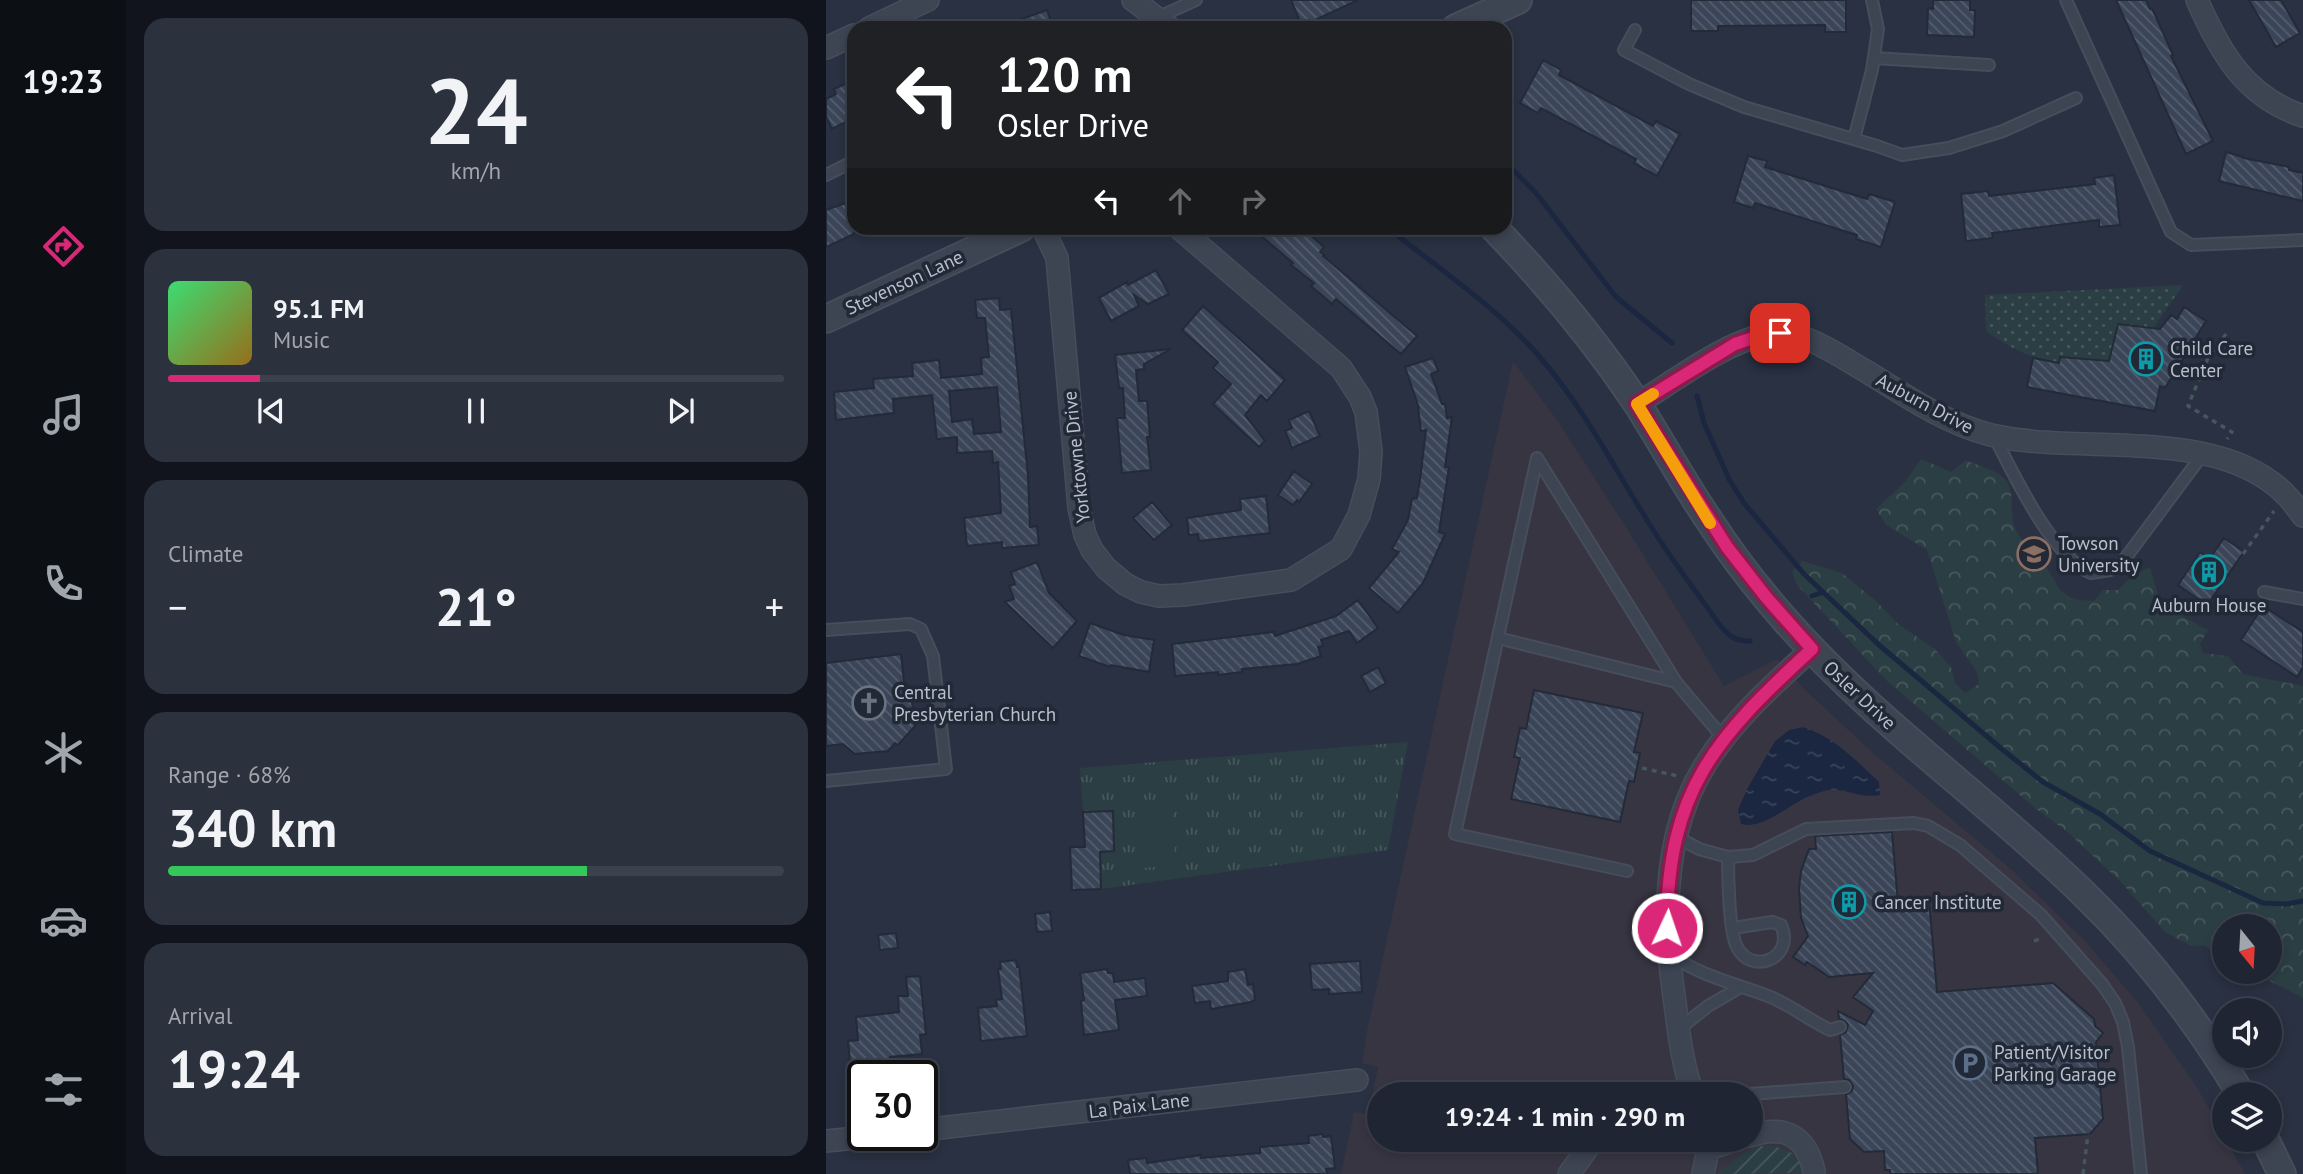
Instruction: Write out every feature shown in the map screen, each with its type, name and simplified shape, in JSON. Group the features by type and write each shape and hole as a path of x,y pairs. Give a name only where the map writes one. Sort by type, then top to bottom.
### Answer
{"street":[{"path":"884,21 928,0"},
{"path":"1133,0 1161,21"},
{"path":"1472,21 1518,0"},
{"path":"2197,0 2224,54 2236,71 2272,101 2303,116"},
{"path":"826,48 847,38"},
{"name":"Stevenson Lane","path":"826,319 1006,235"},
{"name":"Yorktowne Drive","path":"1046,235 1057,258 1079,508 1085,535 1092,550 1106,568 1125,584 1141,592 1159,596 1291,580 1341,549 1359,515 1369,480 1371,451 1366,412 1360,397 1341,368 1187,235"},
{"name":"Osler Drive","path":"1500,235 1564,305 1637,404 1727,547 1766,597 1849,687 2048,860 2110,920 2185,1009 2233,1082"},
{"name":"Auburn Drive","path":"1637,404 1735,344 1762,335 1780,333 1799,337 1834,352 1953,422 1994,436 2175,449 2240,464 2267,479 2286,495 2303,516"},
{"path":"1690,1082 1679,1029 1669,954 1668,897 1677,837 1695,783 1724,739 1760,697 1812,649"},
{"name":"La Paix Lane","path":"938,1128 1357,1080"},
{"path":"1763,1131 1769,1129 1793,1136 1805,1145 1814,1174"},
{"path":"826,1142 847,1139"},
{"path":"1569,1174 1585,1152"},
{"path":"1703,1174 1706,1152"},
{"path":"2271,1152 2282,1174"}],"lane":[{"path":"1167,21 1196,0"},
{"path":"1854,139 1874,58 1878,29 1872,0"},
{"path":"2066,0 2171,232 2191,245 2303,240"},
{"path":"1635,30 1623,50 1689,84 1744,107 1902,155 1949,148 2003,131 2076,98"},
{"path":"1874,58 1989,65"},
{"path":"826,174 847,164"},
{"path":"1994,436 2047,530 2073,562 2091,573 2110,570 2121,564 2210,456"},
{"path":"1627,871 1455,834 1537,458 1676,682 1724,739"},
{"path":"2264,592 2303,599"},
{"path":"826,631 910,624 921,629 933,656 946,769 826,781"},
{"path":"1498,638 1676,682"},
{"path":"1677,837 1699,849 1728,857 1752,855 1806,829 1914,823 1928,826 1960,845 2059,932 2115,1003 2128,1047 2141,1174"},
{"path":"1728,857 1728,879 1733,928 1736,945 1752,962 1764,962 1778,955 1784,944 1785,933 1781,925 1772,922 1733,928"},
{"path":"1669,954 1693,970 1739,988 1770,996 1830,1030 1840,1027"},
{"path":"1679,1029 1708,1006 1739,988"},
{"path":"1763,1093 1845,1087"}],"path":[{"path":"2210,456 2232,432 2188,406 2208,358 2226,334"},
{"path":"2242,554 2278,507"},
{"path":"1642,768 1680,777"},
{"path":"2082,1174 2088,1134"}],"shaded area":[{"path":"1513,361 1559,423 1724,686 1777,659 1801,686 1872,752 2012,870 2086,942 2139,1004 2198,1089 2212,1114 2212,1152 2233,1152 2245,1174 1341,1174 1354,1112 1367,1114 1367,1152 1763,1152 1763,1082 1375,1082 1378,1067 1362,1063"}],"green space":[{"path":"2183,285 2153,329 2118,324 2109,361 2060,357 2059,363 2048,361 2020,352 1986,331 1985,295"},
{"path":"1921,459 1951,472 1966,460 1996,472 2008,483 2017,532 2060,590 2068,596 2094,601 2103,590 2118,590 2133,575 2150,567 2159,598 2178,614 2208,630 2200,644 2203,653 2228,656 2243,674 2303,686 2303,998 2276,984 2282,984 2282,914 2212,914 2212,951 2204,945 2191,946 2165,932 2121,882 2065,830 2036,809 1887,681 1797,585 1792,571 1803,561 1842,573 1877,602 1898,624 1935,649 1951,667 1955,683 1965,693 1979,684 1977,672 1956,642 1927,550 1886,525 1876,509 1905,482"},
{"path":"1408,742 1388,850 1101,889 1100,852 1114,851 1113,812 1083,812 1080,768"},
{"path":"1173,809 1175,864 1144,868 1140,811"},
{"path":"1763,1146 1777,1147 1799,1156 1803,1173 1718,1174 1742,1154 1763,1152"}],"water":[{"path":"1803,727 1835,743 1853,758 1879,782 1880,795 1827,791 1802,800 1767,820 1750,825 1741,824 1738,810 1775,741 1789,730"}],"building":[{"path":"1291,0 1358,0 1313,21 1300,21"},
{"path":"1691,0 1846,0 1846,32 1825,32 1825,25 1718,26 1718,31 1691,31"},
{"path":"1933,0 1970,0 1970,10 1975,10 1974,37 1927,35 1928,8 1933,9"},
{"path":"2116,0 2146,0 2150,9 2152,8 2173,55 2171,56 2213,141 2186,154"},
{"path":"2249,0 2281,0 2300,33 2276,47"},
{"path":"1047,10 1051,21 1016,21"},
{"path":"1543,60 1561,70 1559,75 1653,126 1656,121 1680,134 1657,176 1634,163 1636,159 1541,108 1538,113 1520,103"},
{"path":"847,83 847,122 832,129 826,116 826,99 836,94 834,89"},
{"path":"2226,152 2289,167 2289,170 2303,173 2303,201 2219,181"},
{"path":"1748,156 1767,161 1765,167 1867,199 1869,194 1895,202 1881,247 1856,239 1857,235 1755,203 1753,208 1734,202"},
{"path":"2114,175 2120,225 2099,227 2099,220 1992,233 1993,238 1966,241 1961,194 1988,191 1989,196 2095,184 2094,178"},
{"path":"847,202 847,235 852,235 826,247 826,210"},
{"path":"1260,235 1310,235 1324,247 1320,252 1323,256 1417,336 1401,354 1336,299 1332,304 1311,286 1314,283 1291,265 1293,263"},
{"path":"1156,270 1169,294 1148,304 1134,295 1139,306 1111,321 1099,298"},
{"path":"999,298 1000,310 1011,309 1028,476 1030,527 1037,526 1039,545 1002,548 1002,542 967,546 964,518 1001,513 998,462 993,463 992,451 957,453 957,437 937,439 932,395 893,399 894,413 836,420 834,392 874,388 873,379 913,376 912,363 939,360 941,378 982,374 981,358 989,357 985,318 977,318 975,300","holes":["997,387 1001,432 974,434 972,419 952,422 949,391"]},
{"path":"1203,306 1285,380 1267,401 1261,395 1245,415 1265,441 1259,447 1213,404 1231,384 1213,368 1218,362 1182,330"},
{"name":"Child Care Center","path":"2184,307 2206,321 2165,388 2160,386 2155,411 2027,387 2033,358 2059,363 2060,357 2109,361 2118,324 2160,329 2171,315 2177,319"},
{"path":"1171,349 1144,364 1144,369 1136,370 1139,401 1147,401 1151,470 1122,473 1117,418 1125,418 1123,388 1119,388 1115,355"},
{"path":"1433,358 1438,371 1431,374 1442,404 1445,404 1447,418 1452,417 1445,467 1449,467 1439,532 1445,534 1423,583 1398,613 1369,588 1399,552 1392,549 1408,520 1412,499 1417,498 1420,480 1426,430 1421,431 1419,408 1405,367"},
{"path":"1309,411 1320,436 1292,448 1285,431 1292,428 1289,420"},
{"path":"1294,471 1312,484 1299,502 1297,500 1293,505 1278,495"},
{"path":"1266,496 1270,533 1199,541 1198,534 1189,535 1187,518 1241,510 1240,499"},
{"path":"1152,502 1172,525 1154,540 1133,518"},
{"name":"Auburn House","path":"2224,538 2243,553 2207,605 2178,585 2200,552 2210,558"},
{"path":"1037,562 1049,593 1077,621 1053,648 1005,602 1014,599 1009,586 1015,584 1011,572"},
{"path":"1358,600 1378,628 1357,643 1349,631 1321,640 1323,646 1318,647 1321,656 1297,664 1242,669 1242,672 1218,675 1218,672 1175,676 1172,644 1274,632 1275,636 1336,616"},
{"path":"2263,606 2303,632 2303,667 2297,677 2241,640"},
{"path":"1090,623 1124,635 1154,640 1149,672 1111,665 1110,667 1079,656"},
{"name":"Central Presbyterian Church","path":"901,654 904,682 910,686 915,726 898,745 895,743 888,751 855,754 843,744 826,746 826,663"},
{"path":"1378,667 1386,683 1370,692 1361,676"},
{"path":"1534,690 1643,713 1634,752 1640,753 1634,782 1629,781 1620,822 1511,799 1520,758 1514,757 1520,728 1526,729"},
{"path":"1113,811 1114,851 1100,852 1101,889 1072,890 1070,847 1085,847 1083,812"},
{"name":"Patient/Visitor Parking Garage","path":"1892,832 1898,903 1929,900 1937,992 2053,983 2094,1019 2095,1026 2103,1033 2096,1042 2103,1119 2090,1134 2035,1138 2038,1174 1890,1174 1890,1170 1885,1170 1884,1151 1864,1152 1850,1139 1846,1095 1852,1091 1853,1086 1849,1080 1844,1079 1840,1035 1846,1032 1848,1025 1839,1019 1838,1011 1865,1025 1873,1011 1853,997 1873,973 1829,977 1807,962 1805,965 1793,957 1808,936 1801,918 1801,871 1809,849 1816,849 1815,836"},
{"path":"1050,912 1052,931 1037,932 1035,914"},
{"path":"896,933 898,948 880,950 878,935"},
{"path":"1016,960 1017,967 1019,966 1027,1036 981,1041 978,1008 997,1006 996,1000 1002,999 998,969 1001,969 1000,962"},
{"path":"1360,961 1362,992 1329,994 1329,989 1312,990 1310,964"},
{"path":"1107,969 1108,973 1113,973 1114,982 1145,978 1147,996 1115,1000 1119,1030 1084,1035 1081,1001 1084,1000 1080,973"},
{"path":"1245,969 1248,985 1253,984 1255,1000 1211,1009 1210,1001 1195,1003 1192,986 1228,981 1228,972"},
{"path":"920,976 926,1034 920,1035 922,1054 890,1057 890,1060 850,1060 848,1041 858,1040 856,1017 899,1012 898,996 908,996 906,977"},
{"path":"1322,1134 1323,1137 1331,1136 1335,1168 1326,1169 1327,1174 1130,1174 1128,1160 1146,1158 1147,1163 1201,1155 1201,1158 1260,1153 1260,1147 1309,1143 1308,1136"}],"waterway":[{"path":"1512,169 1536,193 1616,297 1672,343"},
{"path":"1397,235 1504,320 1538,355 1585,417 1660,540 1719,624 1732,637 1750,641"},
{"path":"1697,396 1704,423 1730,481 1744,503 1804,574 1879,645 2003,750 2043,782 2100,814 2150,851 2263,903 2286,904 2303,901"},
{"path":"1812,596 1823,592"}],"slow traffic":[{"path":"1653,394 1637,404 1710,523"}],"place":[{"name":"Child Care Center","path":"2146,359"},
{"name":"Towson University","path":"2034,554"},
{"name":"Auburn House","path":"2209,572"},
{"name":"Central Presbyterian Church","path":"869,703"},
{"name":"Cancer Institute","path":"1849,902"},
{"name":"Patient/Visitor Parking Garage","path":"1970,1063"}],"route":[{"path":"1667,928 1668,897 1677,837 1695,783 1714,751 1738,721 1812,649 1786,622 1727,547 1637,404 1735,344 1762,335 1780,333"}]}
